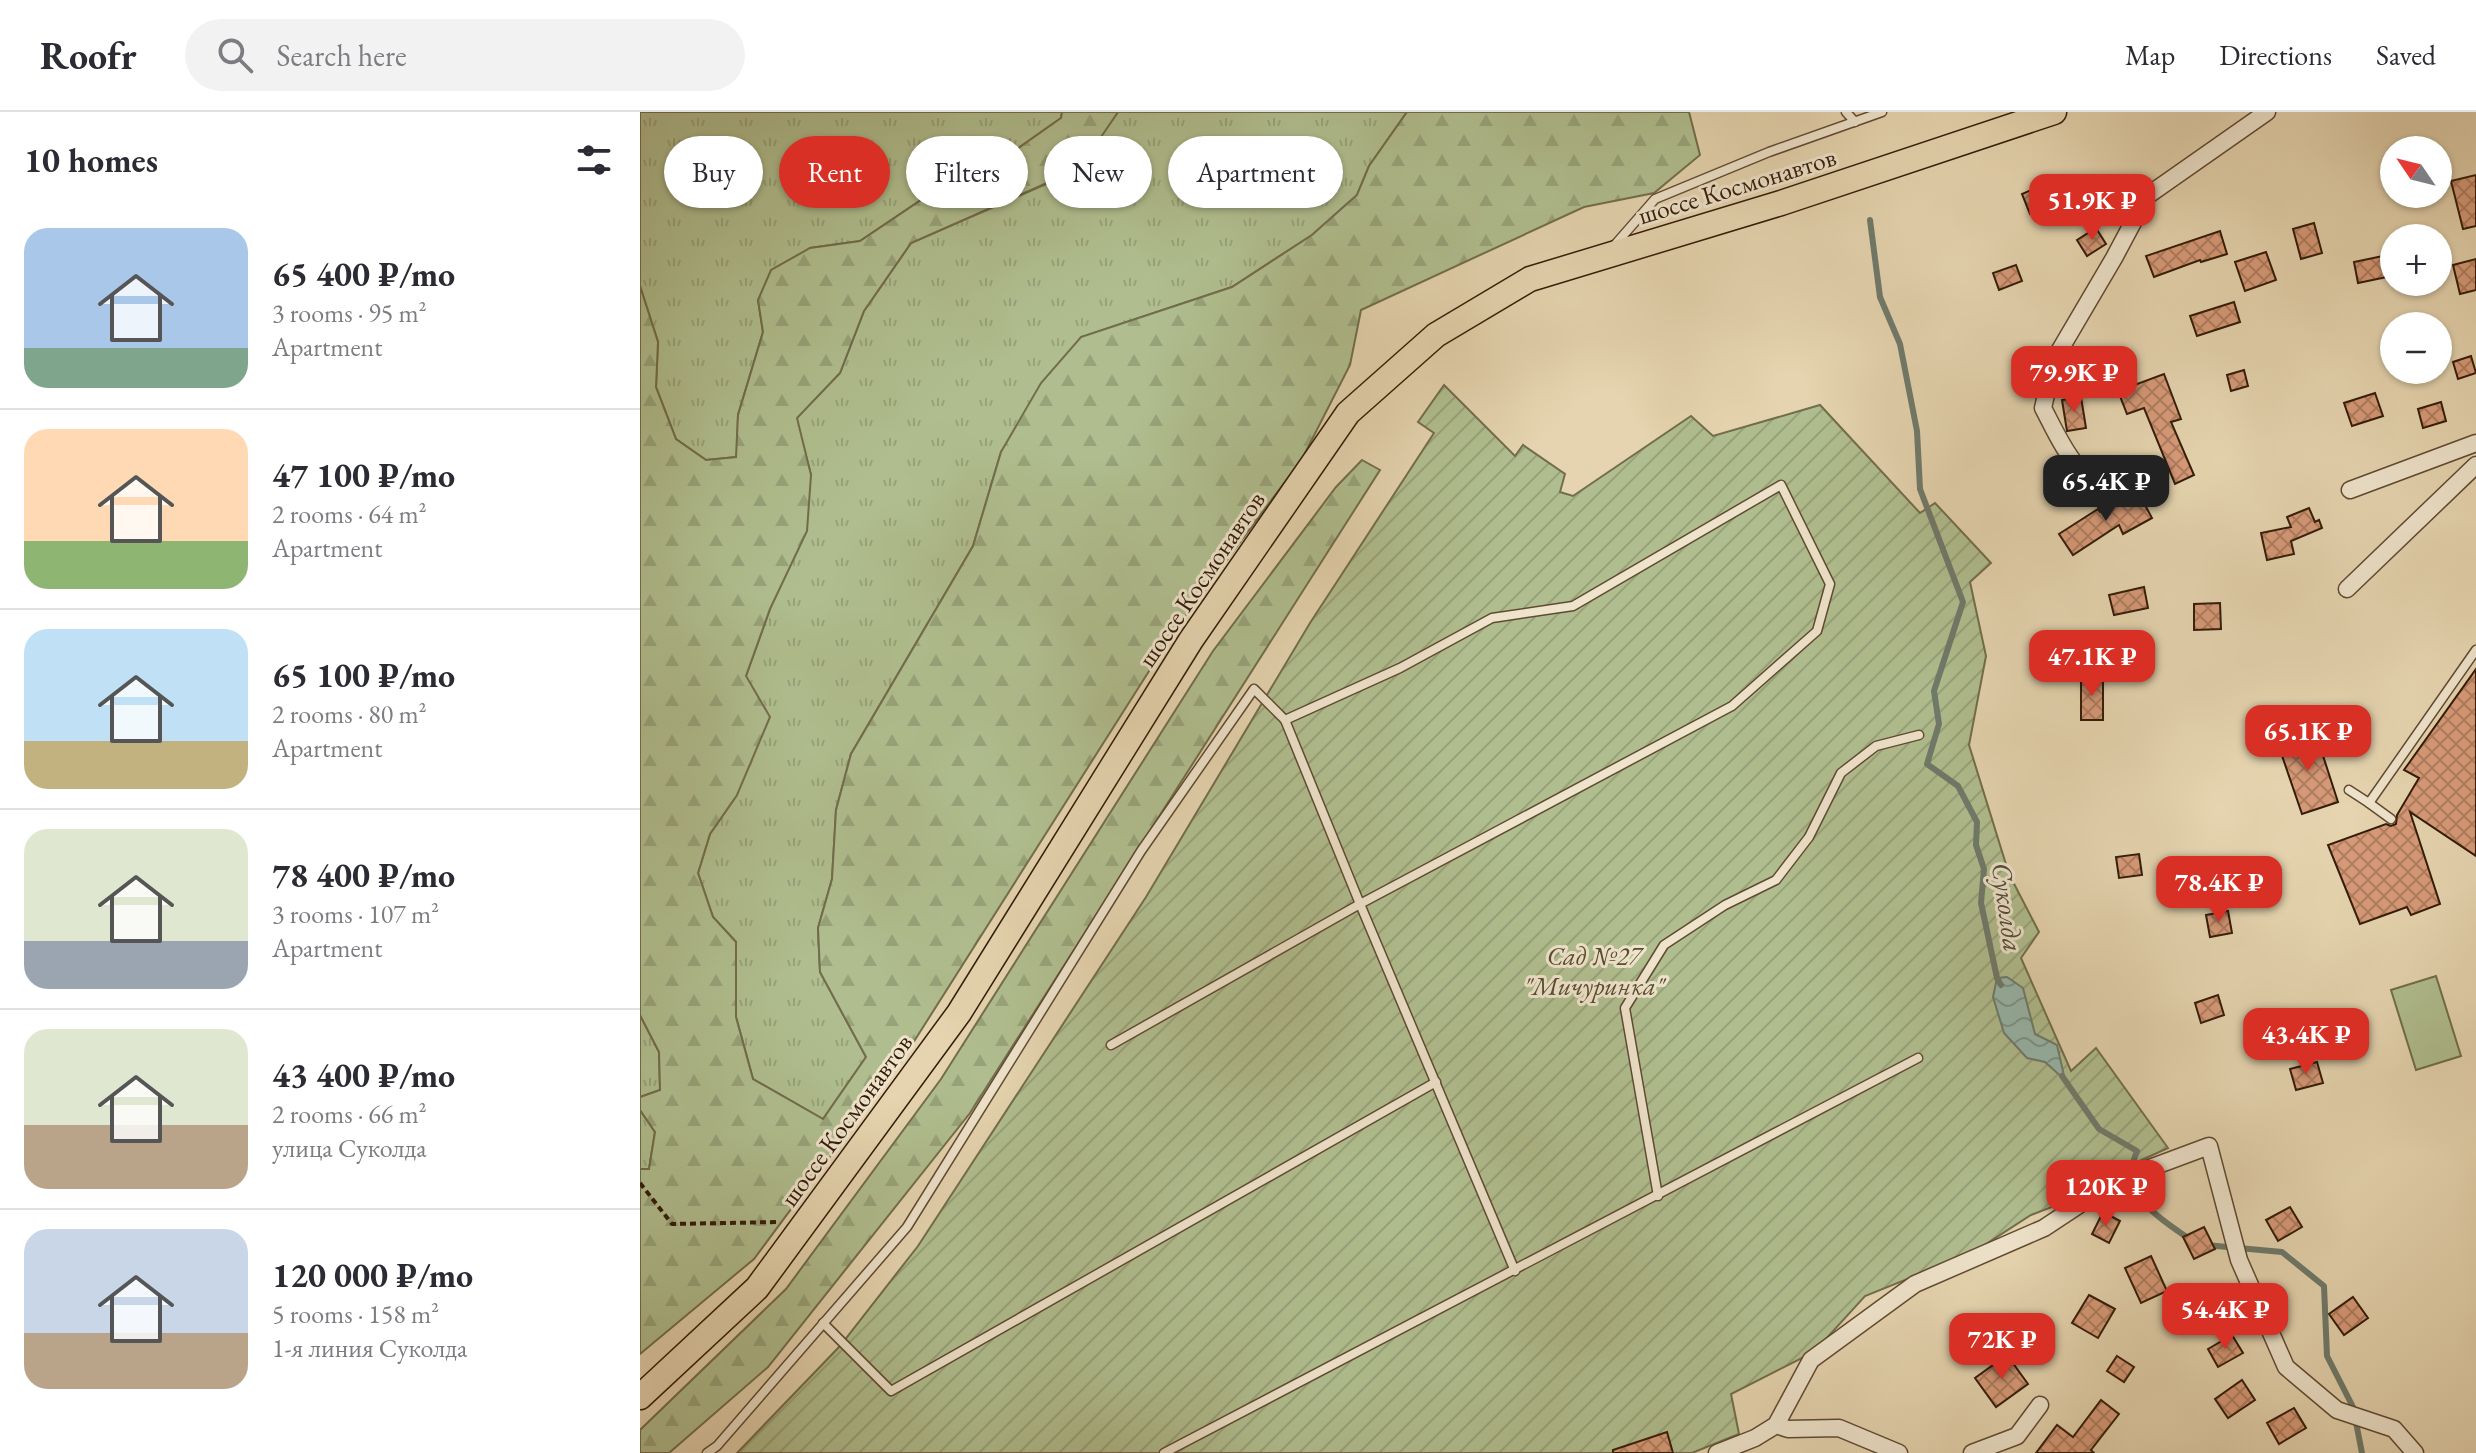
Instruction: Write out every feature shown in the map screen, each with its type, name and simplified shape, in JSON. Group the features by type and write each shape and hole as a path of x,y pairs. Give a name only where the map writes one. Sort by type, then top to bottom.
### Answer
{"main road":[{"name":"шоссе Космонавтов","path":"640,1397 757,1288 959,1013 1191,640 1348,413 1436,335 1530,279 1781,203 2054,112"}],"street":[{"path":"2113,488 2100,486 2069,458 2043,408 2054,360 2147,196 2267,112"},
{"path":"2350,490 2476,443"},
{"path":"2347,589 2476,465"},
{"path":"1717,1453 1755,1438 1776,1425 1811,1360 1915,1284 2044,1228 2115,1181 2209,1146 2239,1260 2286,1367 2337,1410 2394,1429 2415,1453"},
{"path":"1972,1453 2017,1436 2040,1405"},
{"path":"1776,1425 1788,1429 1839,1428 1899,1453"}],"lane":[{"path":"1846,112 1855,122"},
{"path":"1605,256 1655,199 1769,152 1882,112"},
{"path":"1111,1045 1360,904 1732,706 1817,631 1830,584 1781,485 1573,606 1492,618 1400,668 1285,720"},
{"path":"2369,803 2476,650"},
{"path":"707,1453 717,1446 907,1227 1141,851 1254,689 1285,720 1515,1271"},
{"path":"1658,1196 1625,1008 1664,945 1725,905 1776,880 1809,837 1841,773 1876,746 1919,735"},
{"path":"2349,790 2391,819"},
{"path":"1164,1453 1918,1058"},
{"path":"823,1323 891,1391 1436,1082"}],"path":[{"path":"640,1183 672,1224 806,1222"}],"green space":[{"path":"640,112 1062,112 1061,118 1028,141 1028,136 906,136 906,208 909,208 860,241 810,248 758,300 763,332 738,415 737,457 706,460 676,439 656,387 658,342 640,286"},
{"path":"1062,112 1118,112 1102,136 1044,136 1044,184 1028,191 1028,141 1061,118"},
{"path":"1118,112 1407,112 1369,166 1357,195 1343,207 1343,136 1168,136 1168,208 1342,208 1312,235 1232,287 1081,337 1001,452 973,546 851,754 836,810 832,879 818,928 820,972 866,1057 823,1119 753,1079 736,1017 736,942 713,917 698,873 710,834 737,795 746,676 811,475 796,418 840,373 864,311 911,243 991,208 1028,208 1028,192 1044,185 1044,208 1152,208 1152,136 1101,136"},
{"path":"1407,112 1689,112 1700,155 1654,193 1584,207 1361,310 1350,365 1302,459 1177,627 906,1054 754,1259 640,1354 640,1169 649,1169 655,1132 640,1110 640,1097 660,1090 659,1052 640,1015 640,286 658,342 656,387 676,439 706,460 736,457 738,415 763,332 758,300 771,270 810,248 860,241 909,208 990,208 911,243 864,311 840,373 797,418 811,475 807,531 770,609 746,676 770,717 737,795 710,834 698,873 713,917 736,942 736,1017 753,1079 823,1119 866,1057 820,972 818,928 832,879 836,810 851,754 973,546 1001,452 1041,383 1081,337 1232,287 1312,235 1357,195 1369,166"},
{"name":"Сад №27 \"Мичуринка\"","path":"1444,385 1515,456 1523,445 1565,474 1560,492 1573,496 1691,416 1713,436 1820,405 1920,513 1935,503 1991,563 1970,582 1986,656 1969,745 2009,874 2039,932 2021,958 2071,1071 2096,1048 2168,1148 2089,1184 2086,1178 2062,1183 2070,1200 2031,1215 1972,1253 1865,1296 1814,1352 1731,1394 1739,1434 1692,1453 737,1453 840,1346 918,1246 1146,897 1310,623 1434,433 1418,422"},
{"path":"1362,460 1380,470 970,1113 768,1367 669,1453 640,1453 640,1430 786,1289 941,1079 1213,651 1336,487"},
{"path":"2436,976 2461,1056 2416,1070 2391,990"},
{"path":"640,1015 659,1052 660,1090 640,1097"},
{"path":"640,1110 655,1132 649,1169 640,1169"}],"water":[{"path":"2007,977 2023,988 2035,1034 2057,1045 2065,1080 2045,1062 2027,1058 2004,1033 1993,997 1997,978"}],"building":[{"path":"2476,175 2476,226 2463,229 2452,181"},
{"path":"2047,183 2055,204 2030,214 2022,194"},
{"path":"2314,223 2322,253 2301,259 2293,229"},
{"path":"2096,228 2106,244 2087,256 2077,240"},
{"path":"2220,231 2227,254 2154,277 2146,256"},
{"path":"2266,252 2276,280 2245,291 2235,262"},
{"path":"2380,257 2380,278 2358,283 2354,262"},
{"path":"2476,259 2476,290 2460,294 2453,265"},
{"path":"2016,265 2022,281 1999,290 1993,273"},
{"path":"2234,302 2240,322 2197,336 2190,316"},
{"path":"2471,356 2476,373 2458,379 2453,362"},
{"path":"2244,370 2248,386 2231,391 2227,375"},
{"path":"2164,374 2181,419 2171,422 2194,475 2175,484 2144,408 2127,414 2118,391"},
{"path":"2375,393 2383,416 2352,426 2344,403"},
{"path":"2081,397 2086,428 2067,431 2062,400"},
{"path":"2441,402 2446,421 2423,428 2418,409"},
{"path":"2138,492 2152,518 2123,534 2119,525 2073,555 2059,534 2098,509 2100,512"},
{"path":"2309,508 2315,522 2319,520 2322,528 2291,541 2294,554 2267,560 2261,533 2291,527 2287,517"},
{"path":"2144,587 2148,608 2114,615 2109,595"},
{"path":"2220,603 2221,629 2194,630 2194,604"},
{"path":"2476,669 2476,856 2410,812 2440,904 2411,915 2407,907 2360,924 2328,845 2386,824 2396,824 2397,815 2419,778 2404,770"},
{"path":"2081,676 2103,676 2103,720 2081,720"},
{"path":"2315,731 2338,802 2302,814 2278,744"},
{"path":"2139,854 2142,875 2119,878 2116,857"},
{"path":"2228,911 2232,933 2210,937 2206,915"},
{"path":"2218,995 2224,1015 2201,1023 2195,1003"},
{"path":"2317,1062 2323,1083 2296,1090 2290,1069"},
{"path":"2290,1207 2302,1227 2278,1241 2266,1220"},
{"path":"2103,1212 2120,1221 2109,1243 2092,1234"},
{"path":"2204,1227 2215,1249 2194,1259 2183,1237"},
{"path":"2151,1256 2167,1291 2141,1303 2125,1268"},
{"path":"2089,1295 2115,1309 2098,1338 2072,1323"},
{"path":"2353,1297 2368,1318 2344,1335 2329,1314"},
{"path":"2232,1335 2243,1353 2218,1367 2208,1349"},
{"path":"2007,1355 2028,1384 1996,1407 1975,1378"},
{"path":"2117,1356 2134,1367 2124,1382 2107,1371"},
{"path":"2242,1380 2255,1400 2228,1418 2215,1399"},
{"path":"2101,1400 2119,1414 2091,1450 2094,1453 2036,1453 2057,1425 2073,1437"},
{"path":"2294,1408 2306,1428 2279,1444 2267,1423"},
{"path":"1667,1432 1673,1453 1613,1453 1613,1450"}],"waterway":[{"name":"Суколда","path":"1870,220 1880,297 1900,344 1917,431 1920,489 1963,602 1934,691 1939,724 1927,764 1958,786 1977,822 1976,845 1984,869 1981,903 2001,985"},
{"name":"Суколда","path":"2062,1076 2099,1129 2137,1151 2132,1168 2133,1182 2144,1202 2162,1220 2191,1240"},
{"name":"Суколда","path":"2206,1245 2282,1252 2324,1286 2327,1356 2353,1407 2362,1453"}]}
